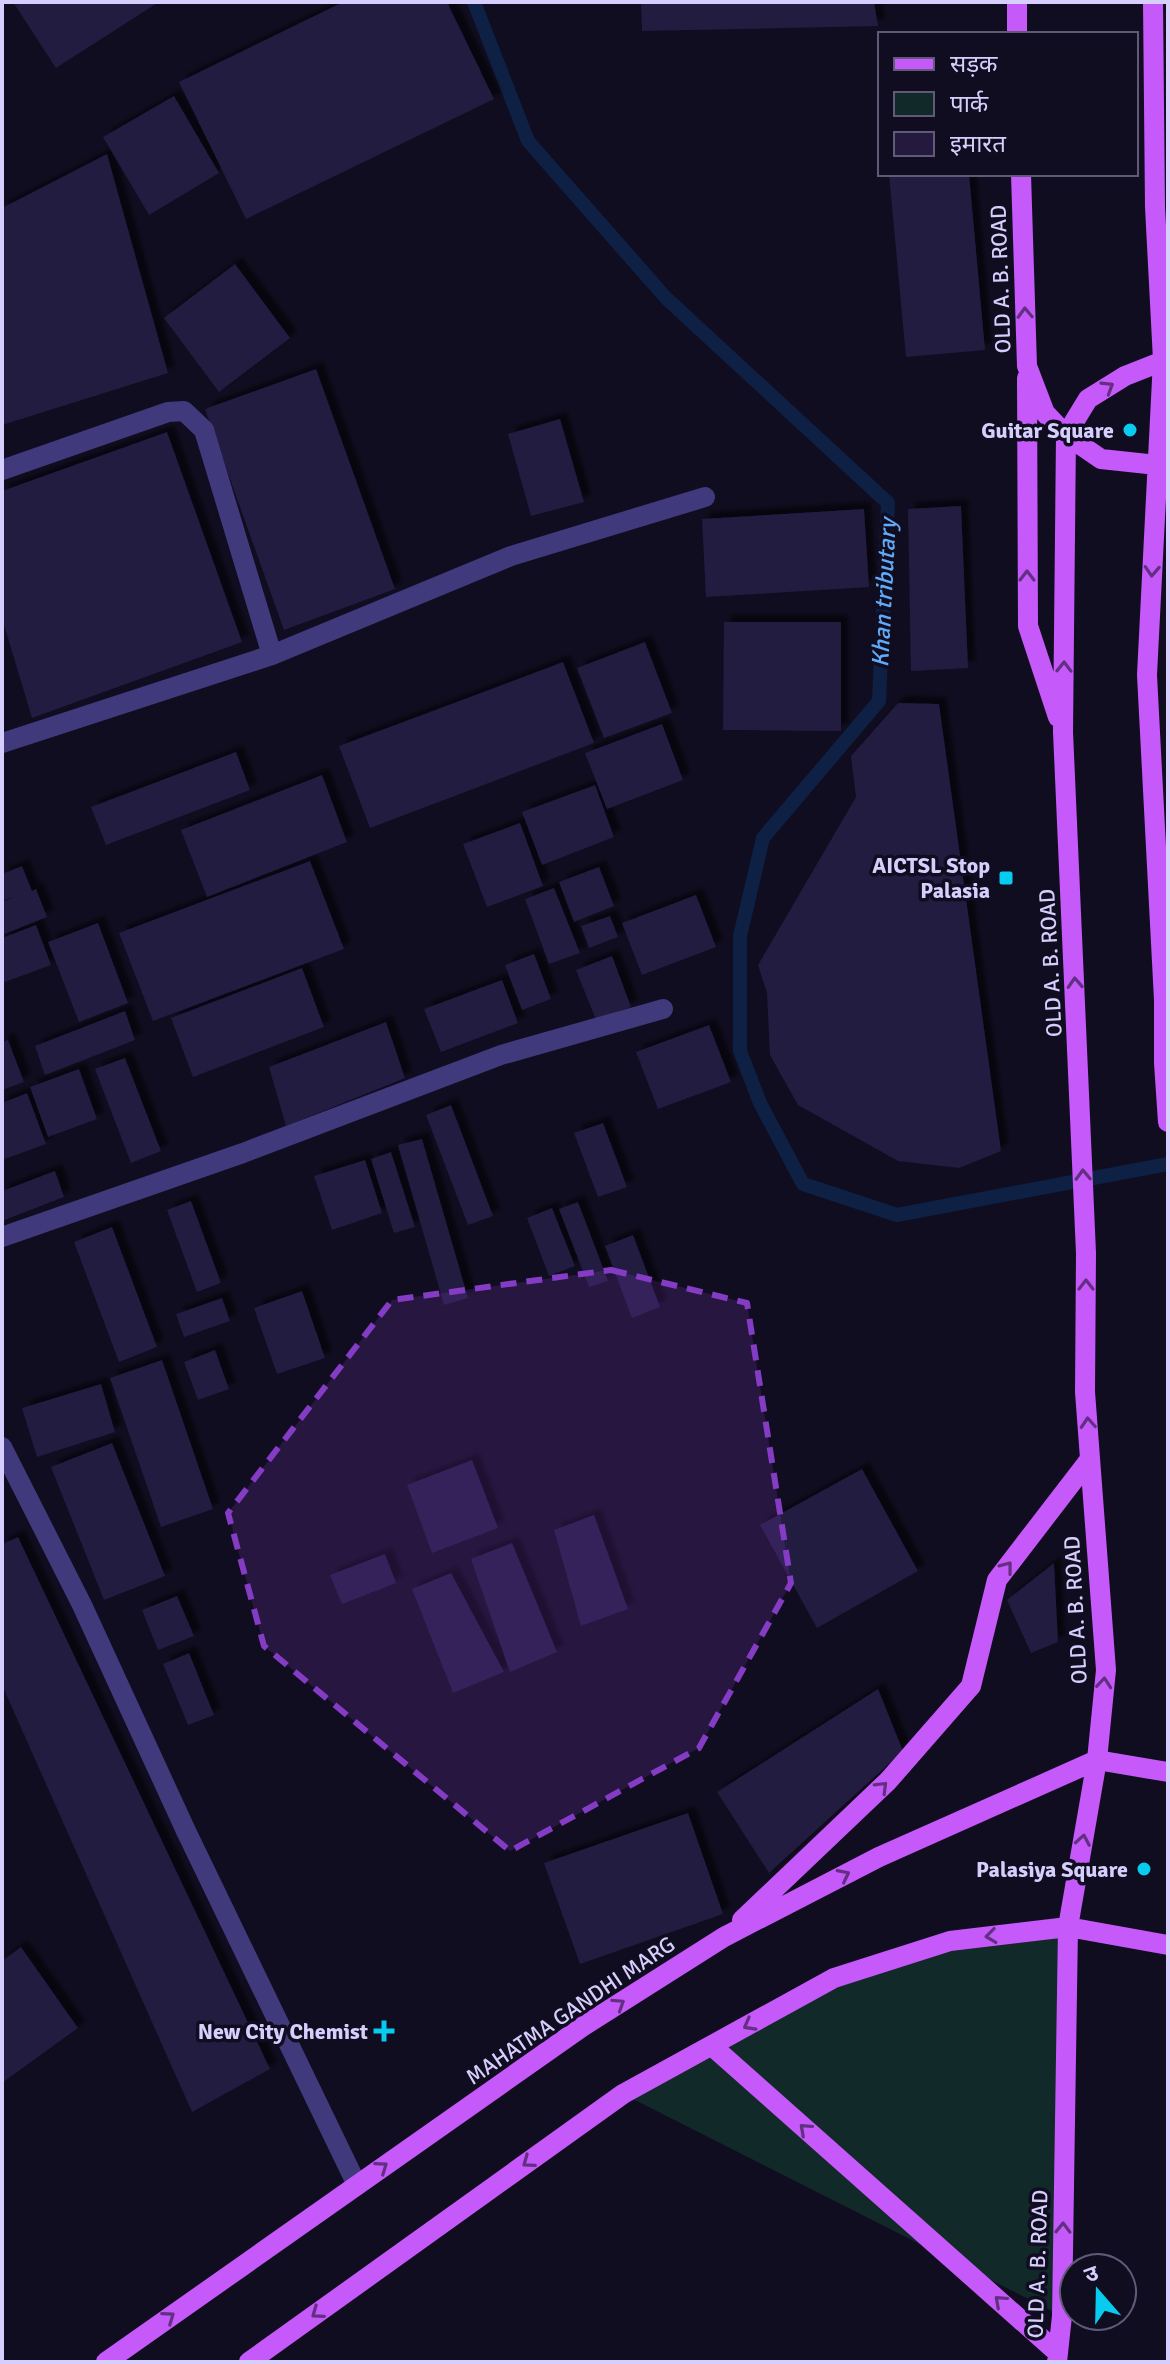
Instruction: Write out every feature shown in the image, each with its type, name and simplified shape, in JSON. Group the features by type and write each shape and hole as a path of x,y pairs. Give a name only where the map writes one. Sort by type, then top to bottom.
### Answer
{"main road":[{"path":"1017,2 1017,32"},
{"path":"1153,2 1155,207 1166,360 1163,463 1147,675 1168,1122"},
{"path":"1153,59 1168,117"},
{"name":"OLD A. B. ROAD","path":"1021,176 1027,366 1045,413 1066,435 1063,732 1086,1253 1085,1392 1106,1670 1097,1760 1068,1927 1062,2316 1058,2357"},
{"path":"1163,463 1101,459 1066,435 1088,399 1125,376 1166,360"},
{"path":"1027,366 1028,626 1063,732"},
{"path":"1147,675 1168,667"},
{"path":"724,1937 888,1781 971,1686 997,1580 1090,1459"},
{"path":"1097,1760 1168,1772"},
{"name":"MAHATMA GANDHI MARG","path":"106,2362 582,2027 724,1937 879,1857 1097,1760"},
{"path":"249,2362 623,2094 834,1978 950,1941 1068,1927 1168,1945"},
{"path":"712,2046 1058,2357"}],"street":[{"path":"2,470 168,412 184,411 204,430 272,655"},
{"path":"2,743 272,655 511,556 705,497"},
{"path":"2,1237 243,1153 501,1055 663,1009"},
{"path":"2,1447 82,1605 193,1845 357,2185"}],"highlighted area":[{"path":"611,1270 747,1303 791,1583 699,1748 510,1851 264,1646 228,1513 392,1300"}],"green space":[{"path":"1068,1927 1063,2252 1058,2252 1058,2314 623,2094 834,1978 950,1941"}],"building":[{"path":"13,2 159,2 56,68"},
{"path":"343,2 447,2 494,99 246,219 179,82"},
{"path":"641,2 874,2 878,26 642,31"},
{"path":"174,96 219,173 149,215 103,137"},
{"path":"107,154 168,373 2,425 2,208"},
{"path":"889,176 969,176 985,350 906,357"},
{"path":"235,264 290,338 219,392 164,318"},
{"path":"316,369 395,589 284,630 205,409"},
{"path":"560,419 584,502 531,516 508,434"},
{"path":"167,432 242,642 32,718 2,618 2,491"},
{"path":"961,506 968,668 911,671 908,509"},
{"path":"864,509 869,587 706,597 702,519"},
{"path":"724,622 841,622 841,731 723,730"},
{"path":"645,642 672,713 604,738 577,668"},
{"path":"563,662 594,743 370,828 339,746"},
{"path":"898,703 939,704 1001,1151 959,1168 898,1161 798,1105 770,1055 767,993 758,965 856,797 851,756"},
{"path":"662,724 683,780 607,809 585,753"},
{"path":"236,752 250,790 106,845 91,807"},
{"path":"322,775 347,842 207,897 181,830"},
{"path":"595,785 614,837 542,865 522,812"},
{"path":"520,823 543,886 487,907 463,844"},
{"path":"310,861 344,949 153,1021 119,933"},
{"path":"22,866 32,891 36,889 47,917 2,935 2,902 14,897 2,901 2,874"},
{"path":"599,867 614,906 574,922 559,882"},
{"path":"554,888 580,953 549,964 525,899"},
{"path":"696,895 716,947 642,975 622,923"},
{"path":"610,916 618,937 589,948 581,926"},
{"path":"98,923 128,1003 79,1022 48,942"},
{"path":"36,925 51,965 2,983 2,938"},
{"path":"534,954 551,999 522,1010 505,965"},
{"path":"612,956 631,1007 596,1020 576,970"},
{"path":"302,968 324,1027 193,1077 171,1018"},
{"path":"502,980 518,1023 441,1052 424,1009"},
{"path":"125,1011 135,1040 45,1075 35,1046"},
{"path":"386,1022 405,1078 286,1126 269,1067"},
{"path":"709,1025 731,1082 658,1109 636,1052"},
{"path":"8,1040 24,1082 2,1090 2,1042"},
{"path":"125,1058 161,1151 131,1163 95,1069"},
{"path":"79,1069 97,1119 48,1137 30,1087"},
{"path":"27,1093 46,1144 2,1160 2,1103"},
{"path":"451,1105 493,1216 468,1225 426,1115"},
{"path":"603,1123 627,1187 598,1197 574,1133"},
{"path":"422,1139 468,1298 444,1305 398,1145"},
{"path":"391,1152 415,1227 394,1233 371,1159"},
{"path":"365,1160 382,1213 332,1230 314,1176"},
{"path":"55,1171 64,1197 2,1221 2,1191"},
{"path":"191,1201 221,1283 197,1292 167,1210"},
{"path":"578,1202 608,1281 589,1287 559,1209"},
{"path":"552,1208 575,1266 549,1276 527,1218"},
{"path":"112,1227 157,1347 119,1362 74,1242"},
{"path":"633,1235 660,1307 632,1318 605,1246"},
{"path":"302,1291 325,1358 277,1374 254,1308"},
{"path":"222,1298 230,1321 184,1337 176,1314"},
{"path":"215,1350 229,1389 198,1400 184,1362"},
{"path":"162,1360 213,1509 161,1527 110,1378"},
{"path":"101,1384 115,1432 37,1457 22,1408"},
{"path":"112,1443 165,1576 104,1600 51,1467"},
{"path":"472,1460 498,1528 432,1553 407,1485"},
{"path":"862,1469 918,1571 817,1628 760,1525"},
{"path":"594,1515 628,1609 581,1626 554,1530"},
{"path":"18,1537 270,2069 192,2112 2,1685 2,1544"},
{"path":"512,1543 557,1652 510,1672 471,1559"},
{"path":"385,1554 396,1583 342,1604 330,1575"},
{"path":"1054,1563 1058,1642 1031,1653 1007,1600"},
{"path":"451,1573 504,1672 453,1693 412,1589"},
{"path":"177,1596 194,1636 158,1650 142,1610"},
{"path":"189,1653 214,1715 188,1725 163,1664"},
{"path":"878,1689 903,1751 769,1873 717,1792"},
{"path":"688,1813 723,1914 580,1964 544,1863"},
{"path":"21,1947 78,2028 2,2083 2,1961"}],"waterway":[{"name":"Khan tributary","path":"474,2 528,141 666,298 888,503 879,701 763,838 740,936 740,1051 760,1103 803,1184 897,1215 1168,1164"}],"place":[{"name":"Guitar Square","path":"1130,430"},
{"name":"AICTSL Stop Palasia","path":"1006,878"},
{"name":"Palasiya Square","path":"1144,1869"},
{"name":"New City Chemist","path":"384,2031"}]}
